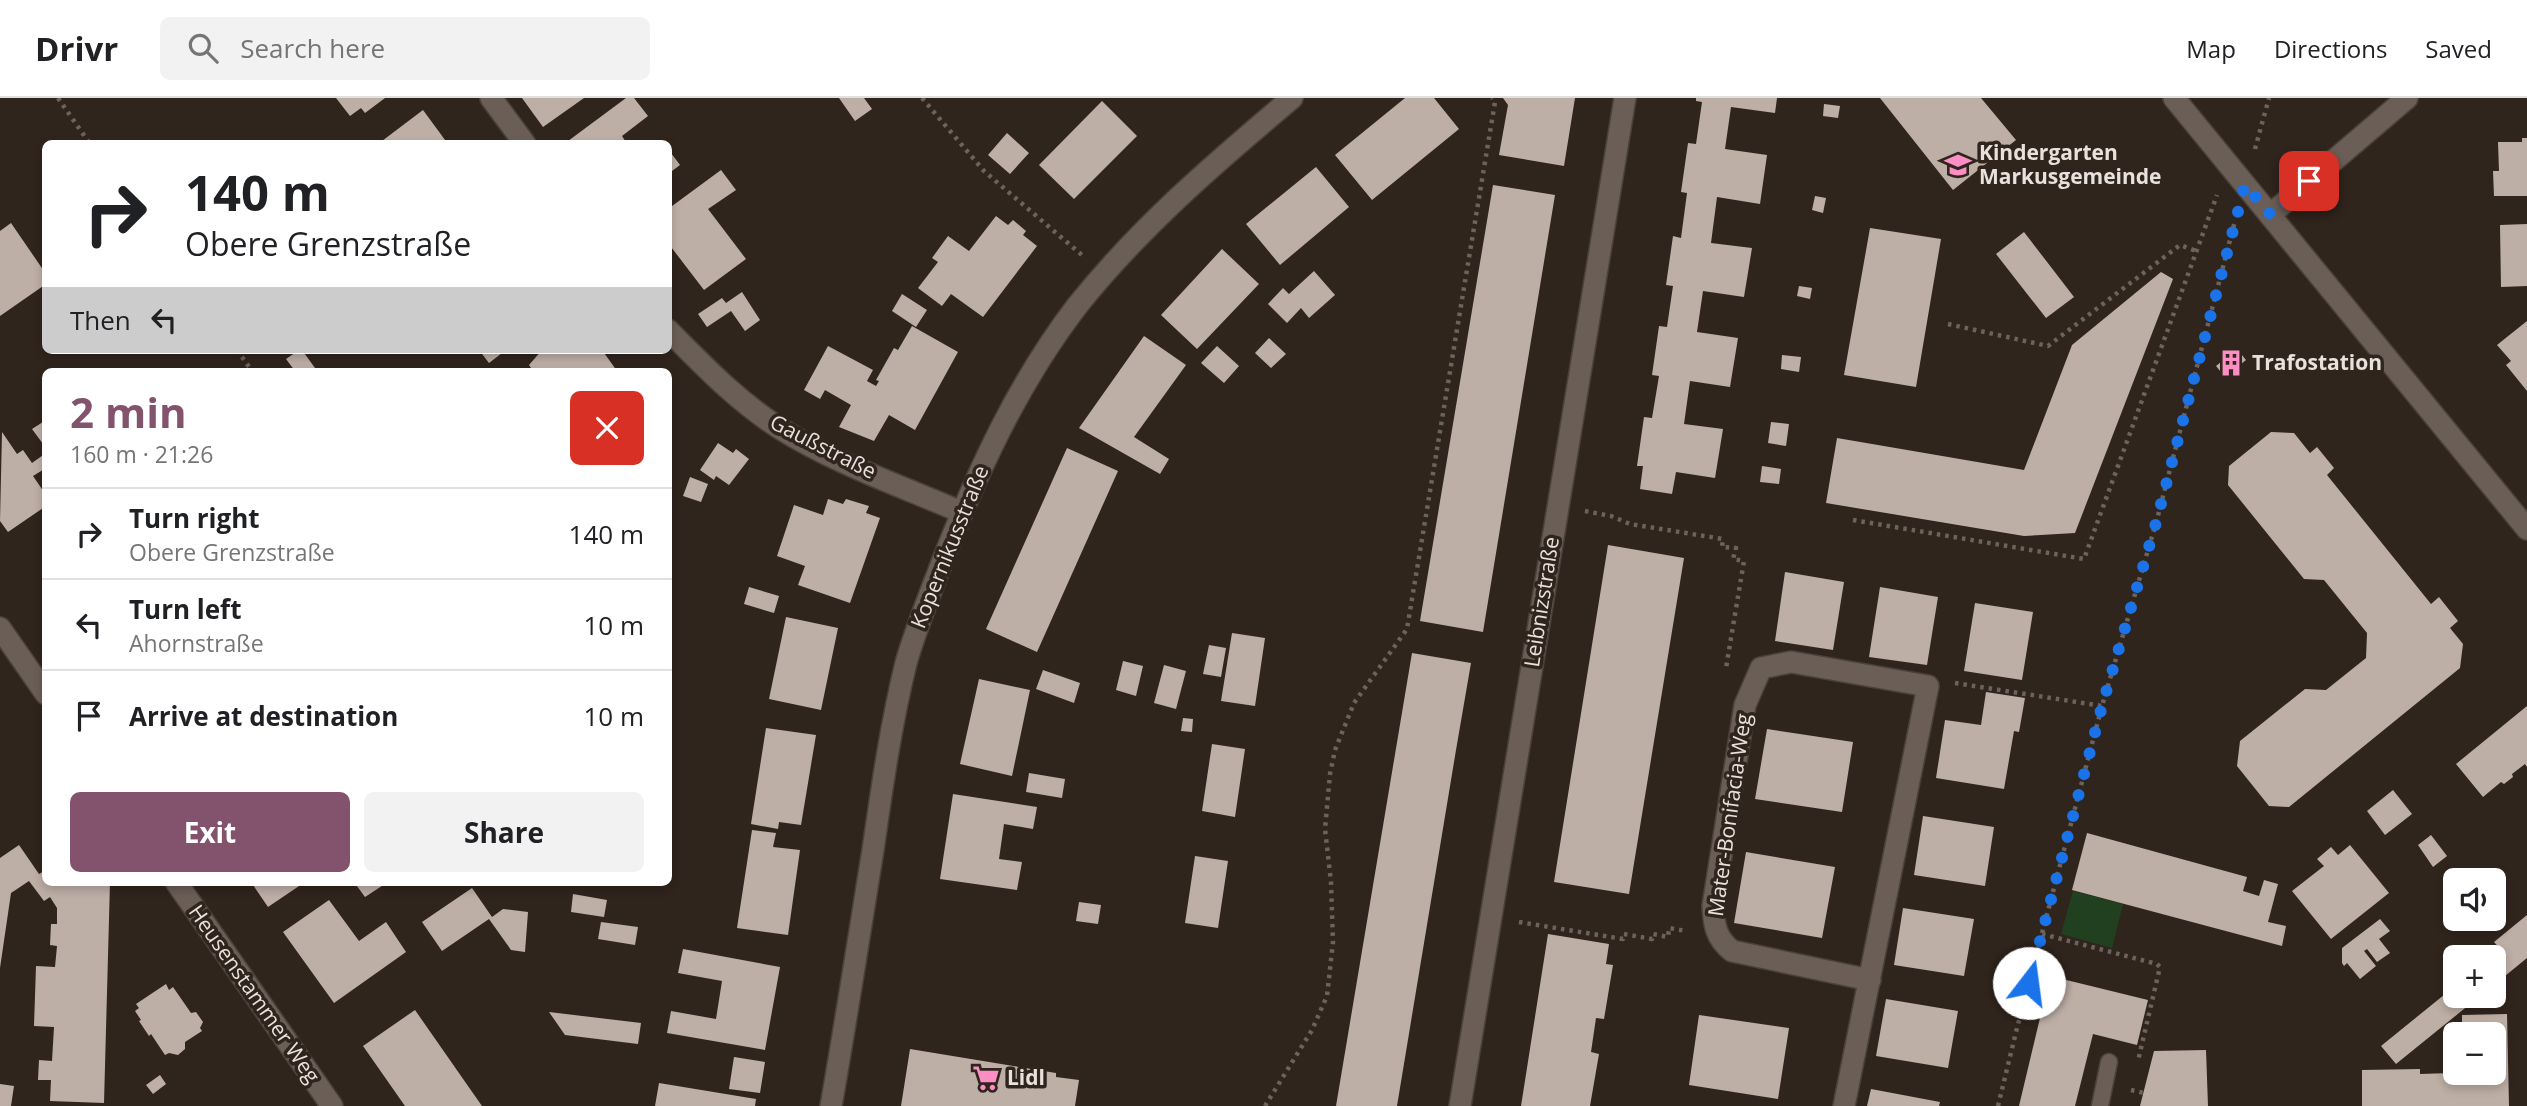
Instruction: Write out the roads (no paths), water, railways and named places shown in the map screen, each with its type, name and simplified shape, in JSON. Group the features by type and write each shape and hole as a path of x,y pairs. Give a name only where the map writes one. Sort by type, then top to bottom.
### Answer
{"street":[{"path":"491,98 522,140"},
{"name":"Kopernikusstraße","path":"831,1106 892,726 904,674 922,616 961,512 1019,392 1069,317 1104,274 1171,203 1292,98"},
{"name":"Leibnizstraße","path":"1460,1106 1625,98"},
{"path":"2174,98 2527,529"},
{"path":"2271,215 2407,98"},
{"name":"Gaußstraße","path":"672,334 732,393 782,429 823,452 961,512"},
{"path":"0,628 42,688"},
{"name":"Mater-Bonifacia-Weg","path":"1844,1106 1870,980 1928,686 1791,662 1761,668 1745,705 1713,906 1714,925 1720,942 1732,951 1870,980"},
{"name":"Heusenstammer Weg","path":"179,886 332,1106"}],"lane":[{"path":"2100,1106 2109,1062"}],"place":[{"name":"Kindergarten Markusgemeinde","path":"1958,165"},
{"name":"Trafostation","path":"2231,363"},
{"name":"Lidl","path":"986,1078"}]}
